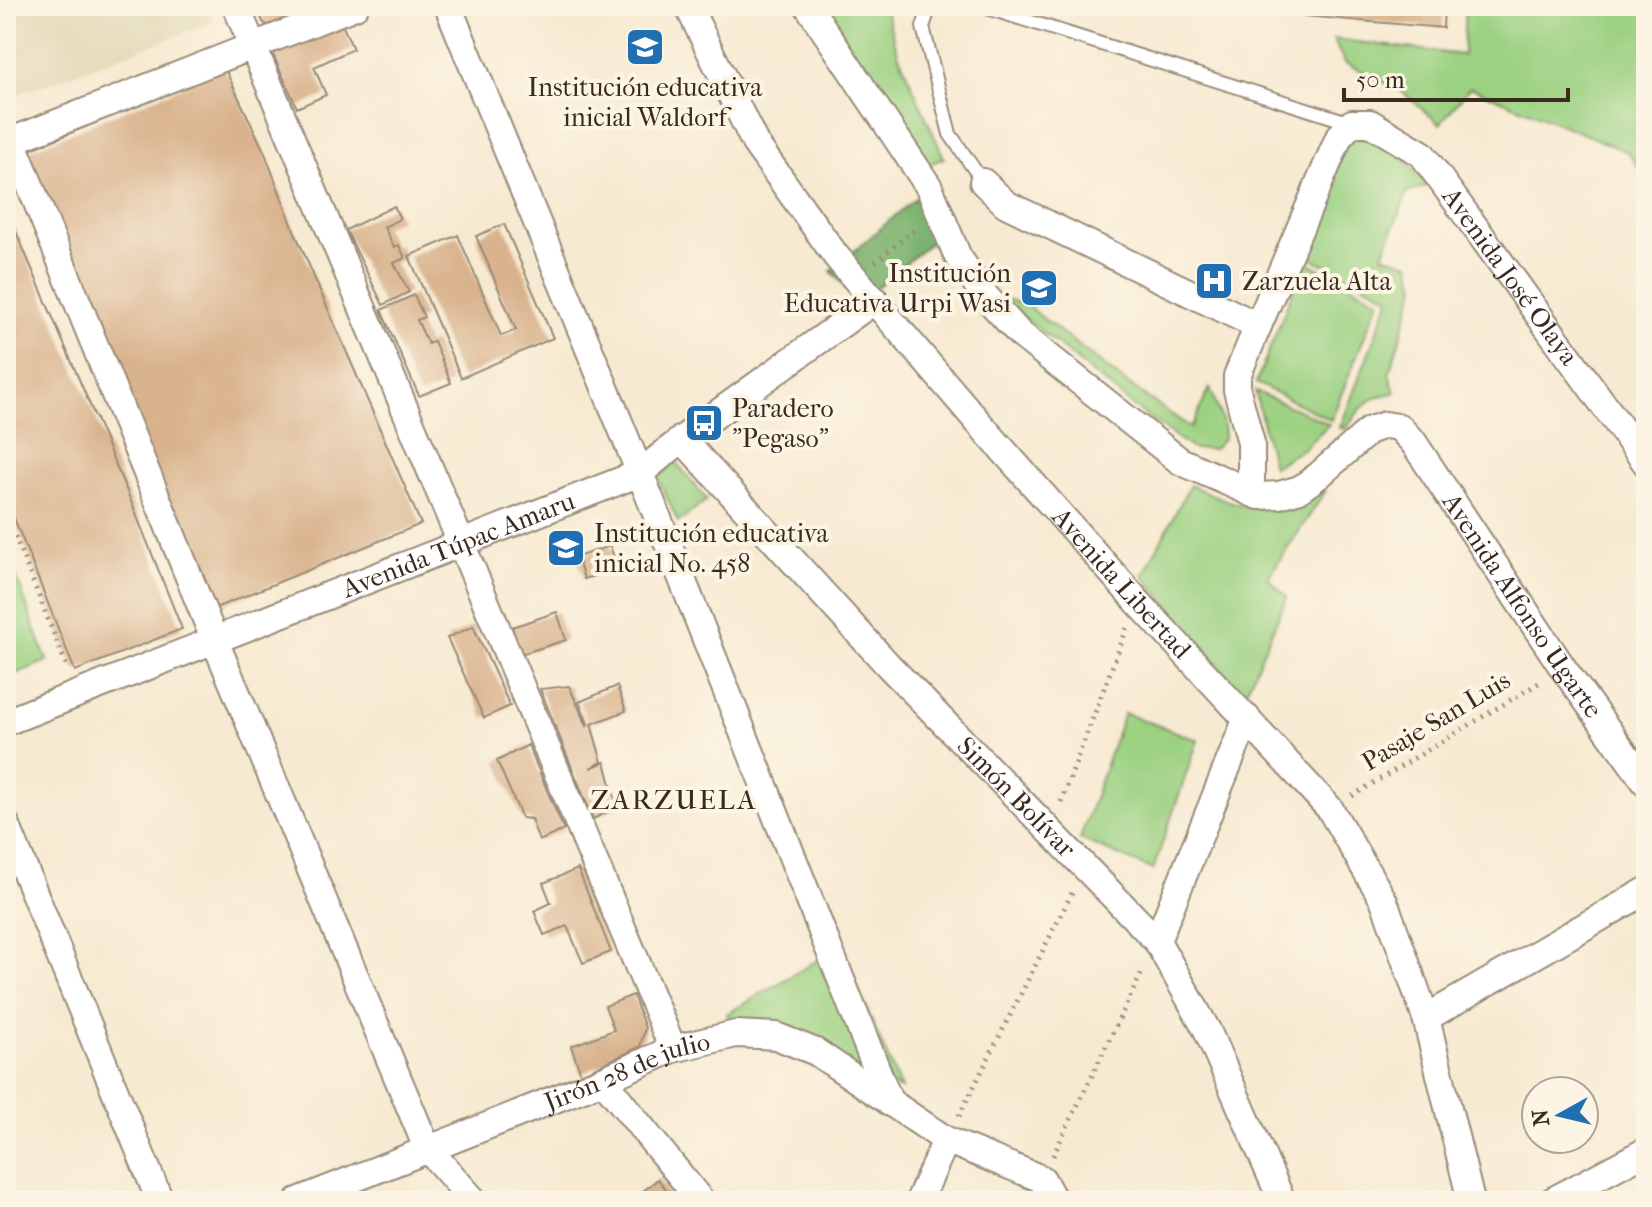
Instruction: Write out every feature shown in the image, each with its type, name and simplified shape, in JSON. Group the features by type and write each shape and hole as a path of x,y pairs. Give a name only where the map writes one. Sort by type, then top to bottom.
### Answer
{"street":[{"path":"236,6 673,1049"},
{"path":"355,6 9,142 427,1148 474,1201"},
{"path":"448,6 640,473 890,1103"},
{"name":"Avenida Libertad","path":"688,6 755,143 800,209 855,278 1137,601 1330,809 1384,901 1426,1018 1471,1201"},
{"path":"808,6 929,187 958,257 986,297 1020,334 1180,461 1251,493 1251,443 1237,390 1237,376 1339,137 1352,123"},
{"name":"Avenida José Olaya","path":"1352,123 1370,123 1422,154 1646,463"},
{"path":"983,182 1006,204 1258,326"},
{"name":"Avenida Túpac Amaru","path":"6,722 640,473 682,439 875,300"},
{"name":"Avenida Alfonso Ugarte","path":"1251,493 1265,497 1291,493 1318,476 1370,430 1385,425 1399,427 1414,443 1563,668 1646,783"},
{"name":"Simón Bolívar","path":"682,439 888,665 1157,941 1207,1030 1282,1201"},
{"path":"1157,941 1247,718"},
{"path":"6,824 160,1201"},
{"path":"1426,1018 1646,891"},
{"name":"Jirón 28 de julio","path":"298,1201 603,1080 673,1049 736,1034 776,1036 816,1052 946,1140 1048,1190"},
{"path":"603,1080 701,1201"},
{"path":"919,1201 946,1140"},
{"path":"1552,1201 1646,1151"}],"lane":[{"path":"934,6 923,27 950,134 983,182"},
{"path":"981,6 1352,123"}],"path":[{"path":"855,278 939,209"},
{"path":"6,514 65,662"},
{"path":"1049,833 1137,601"},
{"name":"Pasaje San Luis","path":"1330,809 1563,668"},
{"path":"946,1140 1085,867"},
{"path":"1048,1190 1157,941"}],"shaded area":[{"path":"11,6 207,6 214,22 6,99 6,18"}],"green space":[{"path":"820,6 884,6 899,56 944,158 922,167"},
{"path":"1465,6 1646,6 1646,179 1628,152 1470,87 1440,124 1400,90 1345,63 1333,39 1463,55"},
{"path":"1359,138 1380,144 1398,154 1427,186 1407,193 1383,255 1410,263 1416,286 1389,374 1395,393 1371,400 1345,429 1340,428 1390,297 1309,257 1342,150 1348,141"},
{"path":"918,196 941,234 859,302 831,271"},
{"path":"1305,261 1379,300 1331,420 1256,383"},
{"path":"999,297 1026,305 1125,382 1191,428 1210,388 1223,423 1224,438 1214,449 1193,449 1137,409"},
{"path":"1255,391 1329,424 1304,448 1273,467"},
{"path":"675,461 707,500 678,522 658,478"},
{"path":"1190,485 1226,500 1257,507 1288,505 1325,492 1268,578 1287,597 1244,696 1143,575"},
{"path":"6,549 47,661 6,678"},
{"path":"1124,713 1198,740 1153,870 1080,839"},
{"path":"840,947 901,1089 775,1030 735,1024 727,1014"}],"building":[{"path":"257,6 330,6 278,32 263,22"},
{"path":"1444,6 1443,28 1213,8"},
{"path":"341,22 353,49 314,67 326,95 297,108 272,52"},
{"path":"225,69 264,151 296,235 421,524 213,609 22,153"},
{"path":"394,206 400,219 384,227 394,247 399,245 405,258 394,263 409,292 383,305 346,230"},
{"path":"6,208 182,629 75,671 6,498"},
{"path":"504,224 553,338 461,378 409,256 458,235 501,336 516,330 476,236"},
{"path":"414,295 424,317 417,320 428,344 434,341 451,383 419,396 381,310"},
{"path":"610,546 618,568 584,579 577,557"},
{"path":"557,612 566,640 521,654 512,627"},
{"path":"473,626 510,706 484,718 447,638"},
{"path":"569,686 587,726 579,702 617,686 626,711 591,724 602,762 590,768 605,762 617,807 593,819 540,689"},
{"path":"528,745 564,830 539,841 531,819 522,818 497,761"},
{"path":"578,869 611,952 583,963 567,926 544,935 534,911 551,903 543,883"},
{"path":"633,995 645,1028 640,1047 581,1074 571,1046 614,1030 605,1006"},
{"path":"658,1179 675,1201 639,1201 636,1197"}],"place":[{"name":"Institución educativa inicial Waldorf","path":"645,47"},
{"name":"Zarzuela Alta","path":"1214,281"},
{"name":"Institución Educativa Urpi Wasi","path":"1039,288"},
{"name":"Paradero \"Pegaso\"","path":"704,423"},
{"name":"Institución educativa inicial No. 458","path":"566,548"}],"district":[{"name":"ZARZUELA","path":"674,799"}]}
